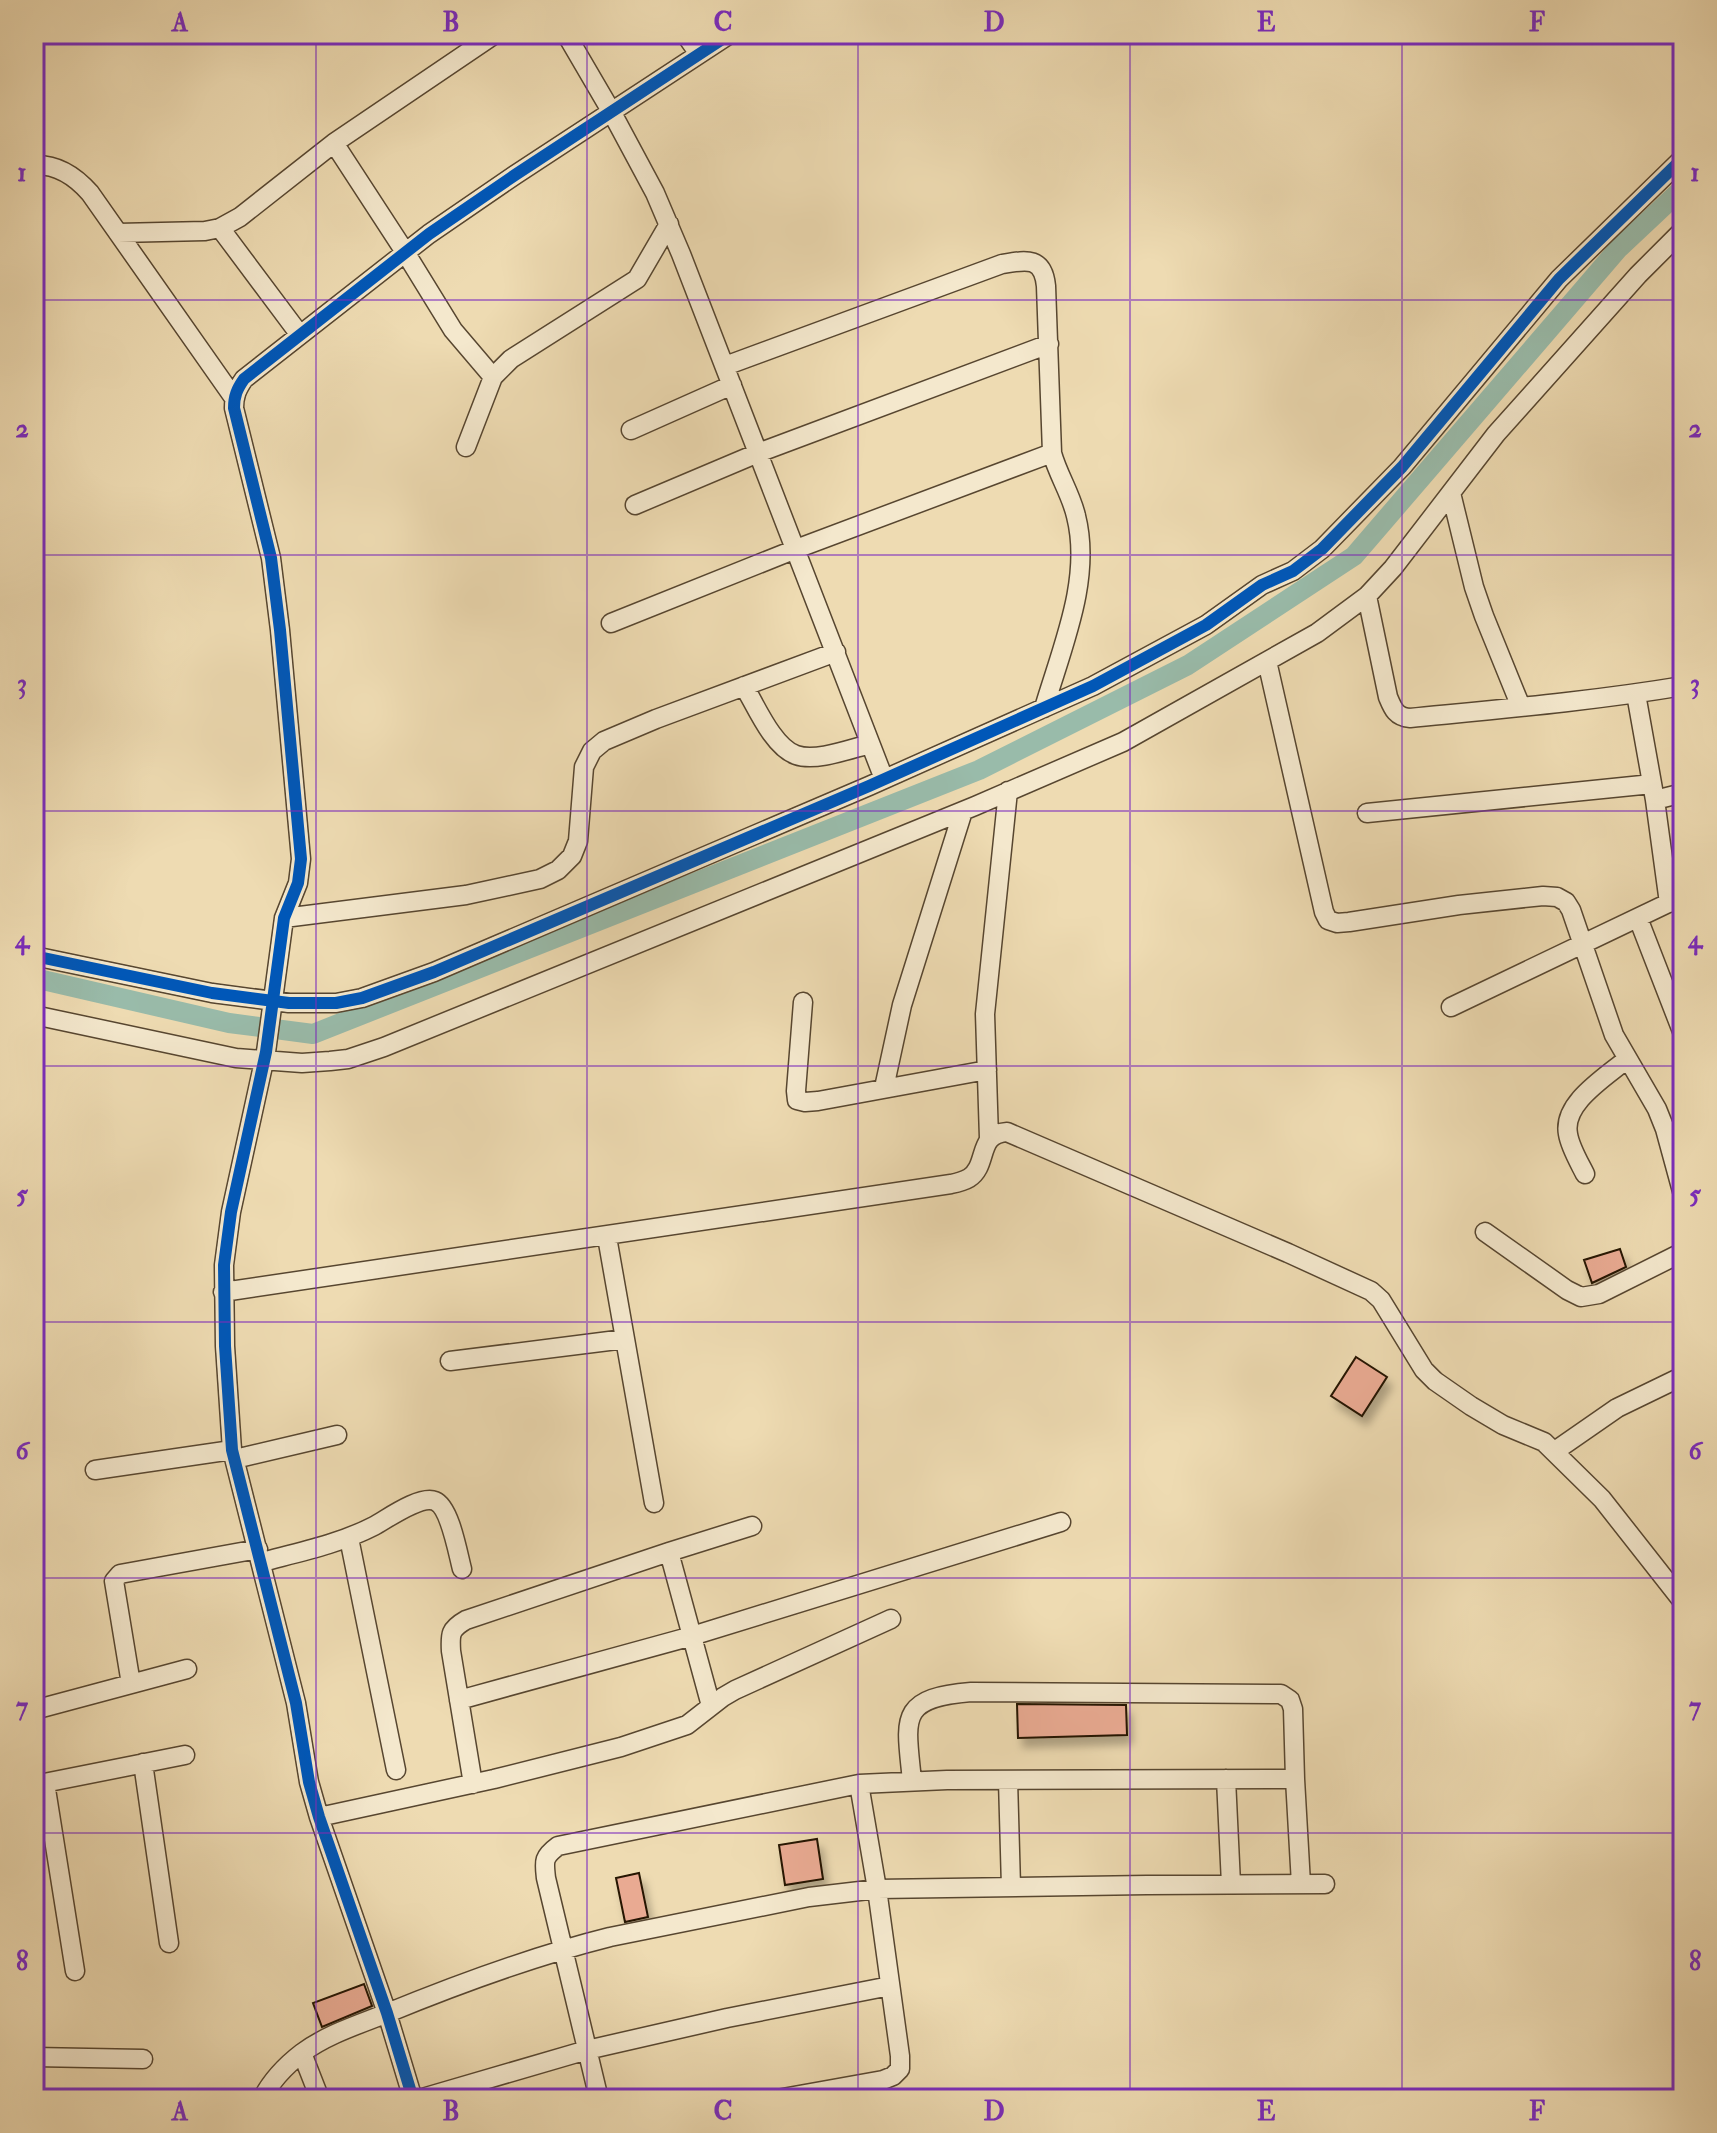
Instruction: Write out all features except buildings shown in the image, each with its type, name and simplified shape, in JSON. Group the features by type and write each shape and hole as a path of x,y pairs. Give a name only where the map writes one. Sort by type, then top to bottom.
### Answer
{"street":[{"path":"118,233 220,228 240,217 334,143 495,34"},
{"path":"566,34 611,111 669,224 884,779"},
{"path":"685,34 699,54"},
{"path":"730,34 503,183 405,252 244,379 237,388 234,408 271,558 301,859 298,883 284,918 266,1056 224,1265 223,1292 234,1454 296,1703 309,1782 416,2099 587,2050 890,1986"},
{"path":"334,143 453,330 493,377"},
{"path":"34,956 272,1006 336,1003 385,991 884,779 1093,686 1206,625 1262,585 1309,560 1402,467 1559,279 1683,158"},
{"path":"34,165 44,165 78,179 234,398"},
{"path":"466,447 493,377 511,359 637,279 669,224"},
{"path":"220,228 300,335"},
{"path":"34,1015 236,1058 266,1056 302,1063 348,1059 963,811 1123,742 1317,633 1367,596 1393,568 1515,412 1638,275 1683,230"},
{"path":"725,366 1002,264 1023,260 1033,262 1045,273 1052,453 1073,506 1081,540 1074,606 1044,708"},
{"path":"635,505 758,453 1049,344"},
{"path":"631,430 732,385"},
{"path":"611,623 796,549 1052,453"},
{"path":"1451,493 1479,602 1521,707"},
{"path":"1367,596 1388,697 1393,710 1401,717 1521,707 1683,686"},
{"path":"284,918 466,895 540,879 558,870 572,856 578,841 584,767 592,751 604,741 836,652"},
{"path":"1267,661 1328,920 1349,922 1543,896 1557,897 1566,902 1614,1035 1657,1109 1665,1129 1683,1195"},
{"path":"744,686 780,745 796,755 826,755 870,744"},
{"path":"1451,1007 1676,900 1636,694"},
{"path":"223,1292 607,1237 968,1179 976,1171 989,1138 985,1014 1008,791"},
{"path":"1367,813 1654,792 1683,793"},
{"path":"884,1088 902,1005 963,811"},
{"path":"1638,918 1683,1034"},
{"path":"803,1002 797,1100 818,1101 987,1070"},
{"path":"1585,1174 1568,1136 1570,1111 1627,1059"},
{"path":"989,1138 997,1132 1016,1135 1371,1291 1381,1300 1424,1370 1435,1381 1503,1425 1544,1442 1555,1451 1608,1507 1683,1602"},
{"path":"1485,1232 1581,1297 1599,1294 1683,1252"},
{"path":"607,1237 654,1503"},
{"path":"450,1361 625,1339"},
{"path":"1555,1451 1617,1408 1683,1376"},
{"path":"95,1470 234,1454 337,1435"},
{"path":"131,1684 114,1581 120,1574 260,1555 349,1538 426,1500 434,1500 441,1505 449,1521 462,1569"},
{"path":"459,1700 692,1636 1061,1522"},
{"path":"473,1784 451,1651 450,1634 456,1625 752,1526"},
{"path":"349,1538 396,1770"},
{"path":"669,1552 711,1706"},
{"path":"319,1817 473,1784 621,1747 687,1725 735,1690 891,1619"},
{"path":"34,1710 187,1669"},
{"path":"912,1781 908,1720 914,1709 946,1694 1281,1694 1290,1700 1293,1709 1301,1884"},
{"path":"75,1971 39,1784 185,1755"},
{"path":"143,1763 169,1943"},
{"path":"1226,1779 1231,1884"},
{"path":"599,2099 544,1862 558,1846 859,1784 1295,1779"},
{"path":"1008,1780 1011,1887"},
{"path":"777,2099 883,2080 900,2069 877,1889 859,1784"},
{"path":"262,2099 280,2073 302,2053 330,2037 427,1996 610,1937 809,1897 877,1889 1325,1884"},
{"path":"302,2053 320,2099"},
{"path":"34,2057 143,2059"},
{"path":"878,2099 883,2080"}],"waterway":[{"path":"34,978 229,1023 313,1034 979,770 1188,665 1354,556 1618,249 1683,188"}],"cycle path":[{"path":"413,2099 309,1782 296,1703 232,1450 225,1346 224,1265 231,1212 266,1052 284,918 298,883 301,859 271,558 234,408 235,400 244,379 429,234 730,34"},
{"path":"34,956 212,993 289,1003 336,1003 362,998 434,972 869,786 1093,686 1206,625 1262,585 1293,571 1322,549 1402,467 1559,279 1683,158"}]}
